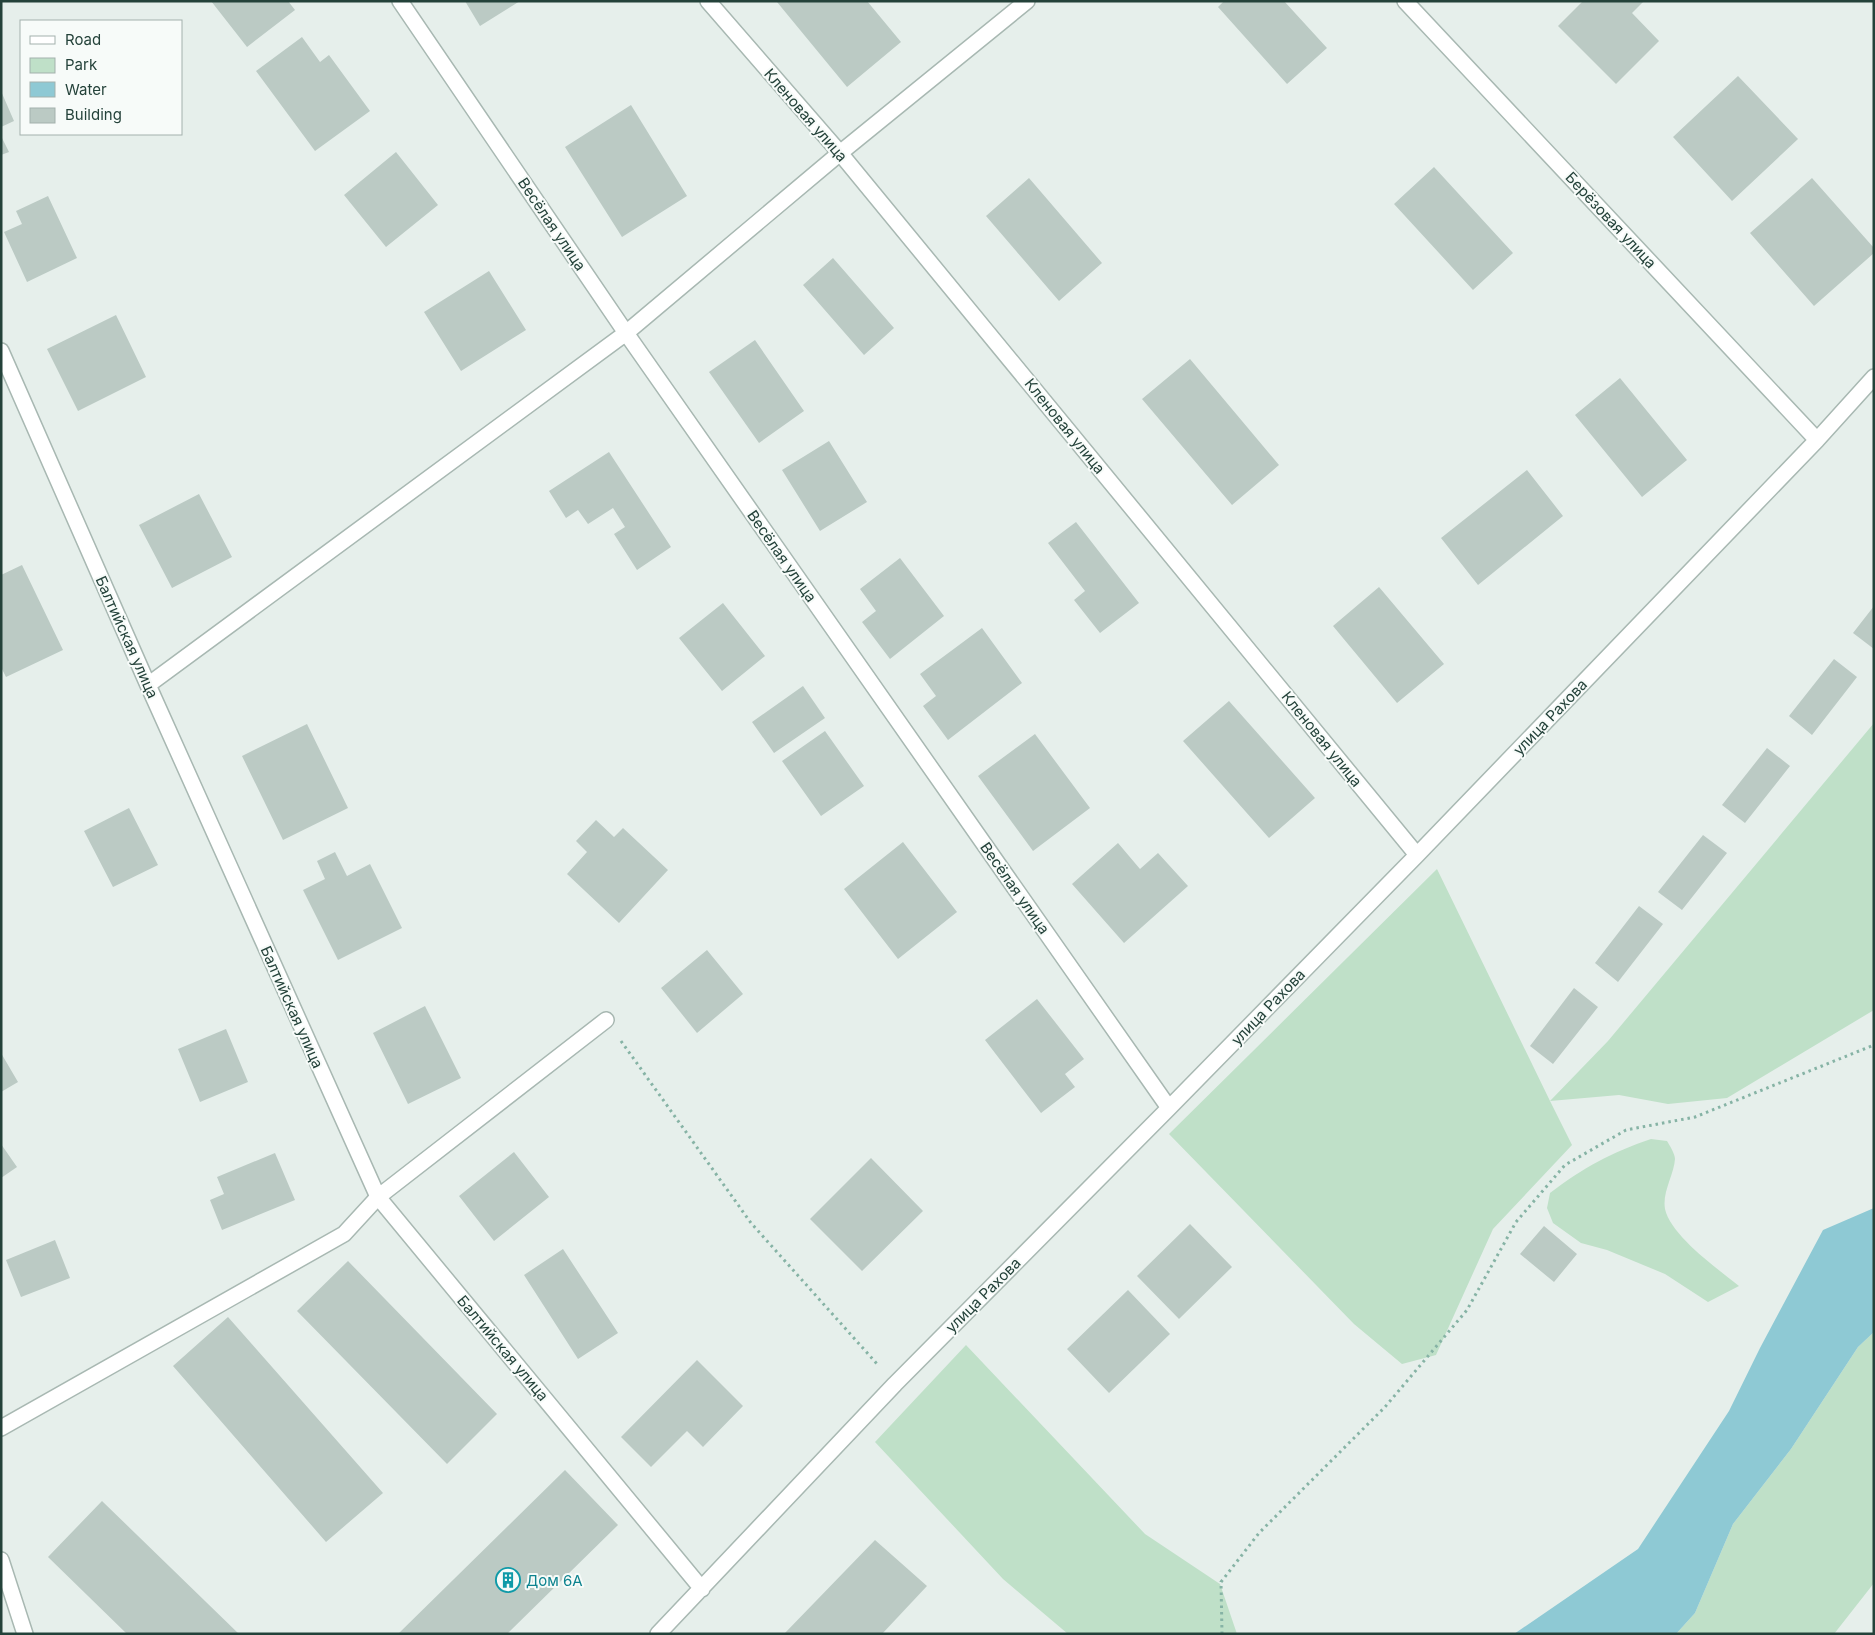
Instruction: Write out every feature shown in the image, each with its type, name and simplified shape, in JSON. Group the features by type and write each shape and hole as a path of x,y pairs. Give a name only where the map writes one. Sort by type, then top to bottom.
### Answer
{"street":[{"name":"Весёлая улица","path":"400,1 626,332 1169,1108"},
{"name":"Кленовая улица","path":"708,1 840,152 1417,855"},
{"path":"148,685 626,332 840,152 1027,1"},
{"name":"Берёзовая улица","path":"1405,1 1817,440"},
{"name":"Балтийская улица","path":"1,351 148,685 378,1198 702,1588"},
{"name":"улица Рахова","path":"658,1634 895,1384 1417,855 1817,440 1874,377"},
{"path":"1,1428 344,1234 378,1198 606,1020"},
{"path":"1,1560 25,1634"}],"path":[{"path":"606,1020 751,1223 895,1384"},
{"path":"1222,1634 1221,1582 1259,1533 1385,1407 1466,1310 1516,1222 1565,1165 1626,1130 1695,1117 1874,1046"}],"green space":[{"path":"1874,723 1874,1010 1727,1098 1668,1104 1619,1095 1550,1101 1608,1041"},
{"path":"1437,869 1572,1145 1493,1229 1436,1355 1402,1364 1354,1324 1169,1134"},
{"path":"1651,1139 1667,1141 1675,1157 1665,1196 1665,1209 1669,1219 1676,1230 1696,1251 1739,1286 1708,1302 1665,1274 1607,1250 1581,1243 1553,1223 1547,1208 1550,1193 1574,1176 1623,1149"},
{"path":"1874,1332 1874,1583 1834,1634 1676,1634 1695,1613 1733,1524 1791,1449 1858,1347"},
{"path":"966,1345 1145,1534 1220,1584 1237,1634 1068,1634 1003,1579 875,1442"}],"water":[{"path":"1874,1208 1874,1332 1858,1347 1791,1449 1733,1524 1695,1613 1676,1634 1514,1634 1638,1549 1729,1411 1760,1348 1823,1230"}],"building":[{"path":"211,1 288,1 295,10 247,47"},
{"path":"465,1 520,1 480,26"},
{"path":"778,1 867,1 901,42 847,87"},
{"path":"1224,1 1284,1 1327,48 1287,84 1218,7"},
{"path":"1583,1 1644,1 1632,13 1659,41 1616,84 1558,26"},
{"path":"302,37 320,62 329,55 370,111 315,151 256,71"},
{"path":"1738,76 1798,139 1732,201 1673,137"},
{"path":"1,91 14,121 1,127"},
{"path":"631,105 687,196 622,237 565,147"},
{"path":"1,136 9,152 1,155"},
{"path":"396,152 438,205 386,247 344,195"},
{"path":"1434,167 1513,253 1473,290 1394,204"},
{"path":"1029,178 1102,263 1059,301 986,216"},
{"path":"1812,178 1874,248 1874,253 1814,306 1750,233"},
{"path":"48,196 77,258 27,282 4,232 22,224 16,211"},
{"path":"833,258 894,328 864,355 803,285"},
{"path":"489,271 526,330 461,371 424,312"},
{"path":"116,315 146,377 78,411 47,349"},
{"path":"755,340 804,411 759,443 709,372"},
{"path":"1190,359 1279,465 1232,505 1142,399"},
{"path":"1620,378 1687,460 1642,497 1575,415"},
{"path":"829,441 867,502 820,531 782,470"},
{"path":"609,452 671,547 637,570 614,534 625,527 613,508 588,524 578,510 566,518 549,491"},
{"path":"1527,470 1563,516 1478,585 1441,538"},
{"path":"199,494 232,557 172,588 139,525"},
{"path":"1076,522 1139,603 1100,633 1074,600 1085,591 1048,543"},
{"path":"900,558 944,616 890,659 862,622 876,611 860,589"},
{"path":"22,565 63,650 6,677 1,667 1,575"},
{"path":"1379,587 1444,664 1397,703 1333,626"},
{"path":"723,603 765,656 722,691 679,638"},
{"path":"1874,606 1874,649 1853,633"},
{"path":"982,628 1022,683 948,740 923,706 936,696 920,674"},
{"path":"1834,659 1857,677 1812,735 1789,716"},
{"path":"803,686 825,718 774,753 752,722"},
{"path":"1229,701 1315,798 1269,838 1183,741"},
{"path":"307,724 348,808 283,840 242,756"},
{"path":"825,731 864,786 821,816 782,761"},
{"path":"1035,734 1090,808 1033,851 978,776"},
{"path":"1767,748 1790,766 1745,823 1722,805"},
{"path":"129,808 158,865 113,887 84,831"},
{"path":"596,820 614,837 623,828 668,870 619,923 567,874 587,852 576,841"},
{"path":"1703,835 1727,853 1682,910 1658,892"},
{"path":"903,842 957,912 898,959 844,889"},
{"path":"1118,843 1140,869 1158,853 1188,886 1124,943 1072,884"},
{"path":"335,852 347,876 370,864 402,928 338,960 303,890 325,879 317,861"},
{"path":"1639,906 1663,924 1618,982 1595,963"},
{"path":"707,950 743,994 697,1033 661,988"},
{"path":"1574,988 1598,1007 1553,1064 1530,1046"},
{"path":"1037,999 1084,1059 1065,1074 1075,1087 1041,1113 985,1040"},
{"path":"425,1006 461,1078 408,1104 373,1033"},
{"path":"226,1029 248,1082 200,1102 178,1049"},
{"path":"1,1053 18,1082 1,1092"},
{"path":"1,1144 17,1167 1,1178"},
{"path":"514,1152 549,1197 494,1241 459,1196"},
{"path":"275,1153 295,1200 222,1230 210,1200 224,1194 217,1177"},
{"path":"871,1158 923,1211 862,1271 810,1219"},
{"path":"1190,1224 1232,1267 1179,1319 1137,1276"},
{"path":"1544,1226 1577,1254 1554,1282 1520,1254"},
{"path":"55,1240 70,1278 21,1297 6,1260"},
{"path":"563,1249 618,1333 578,1359 524,1275"},
{"path":"348,1261 497,1414 447,1464 297,1311"},
{"path":"1128,1290 1170,1334 1109,1393 1067,1349"},
{"path":"228,1317 383,1493 326,1542 173,1366"},
{"path":"697,1360 743,1406 703,1447 687,1431 651,1467 621,1437"},
{"name":"Дом 6А","path":"565,1470 618,1525 507,1634 398,1634"},
{"path":"102,1501 239,1634 127,1634 48,1557"},
{"path":"875,1540 927,1586 882,1634 784,1634"}],"place":[{"name":"Дом 6А","path":"508,1580"}]}
